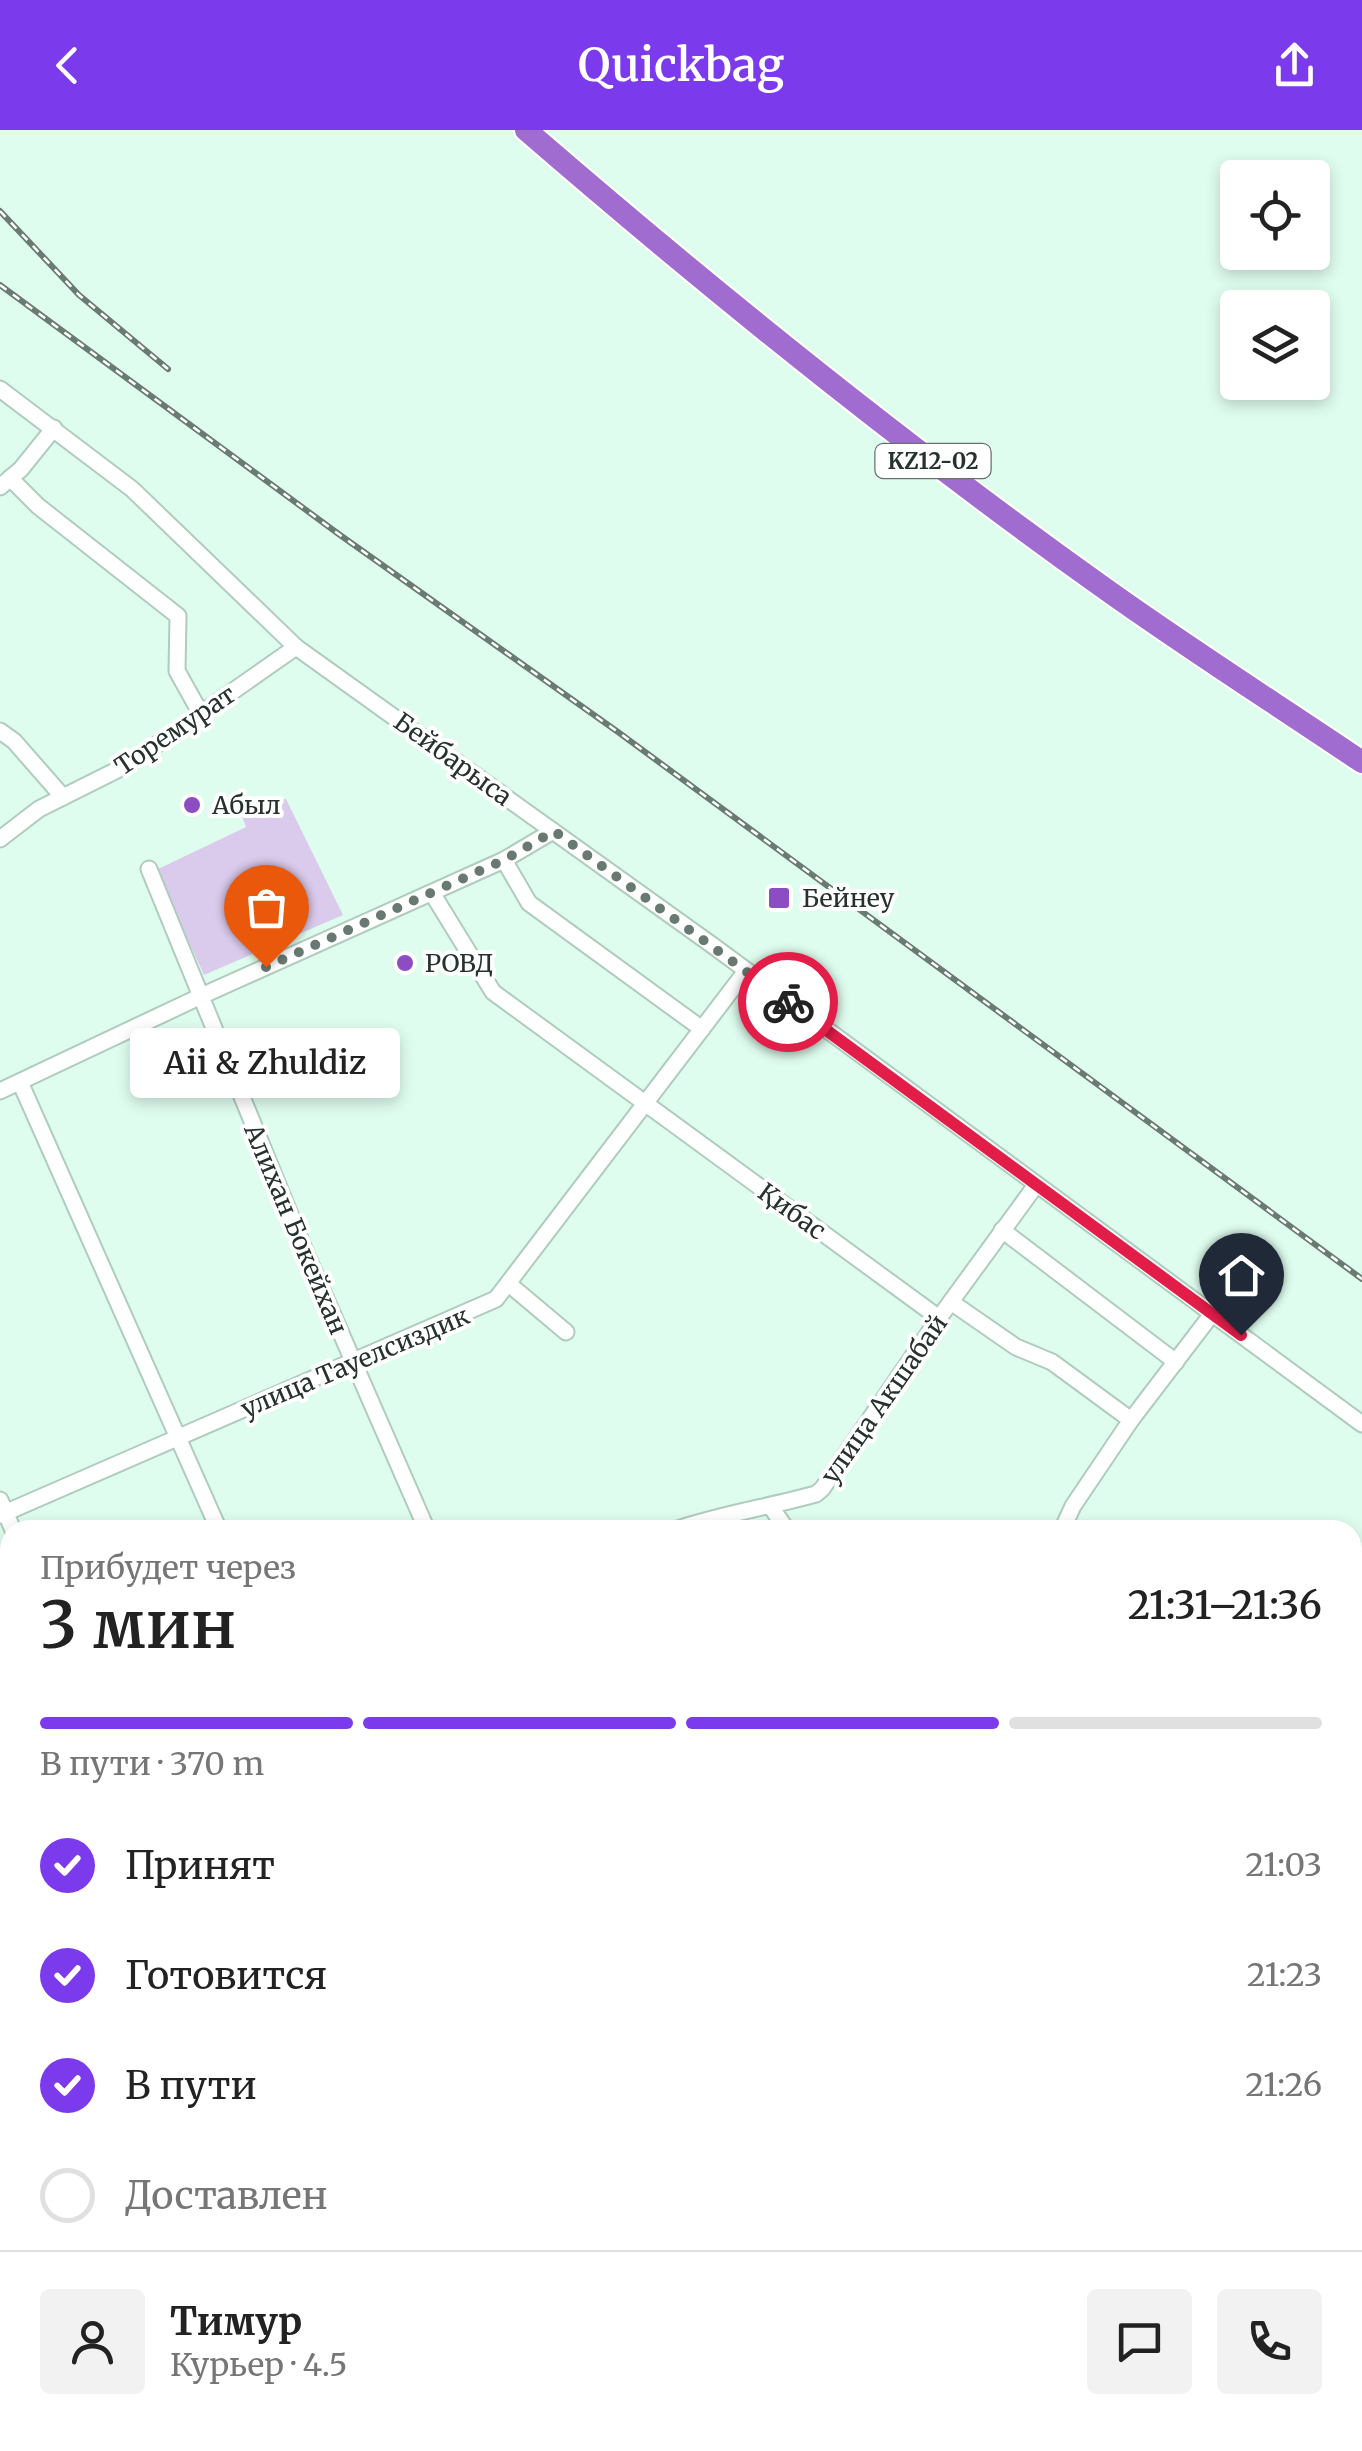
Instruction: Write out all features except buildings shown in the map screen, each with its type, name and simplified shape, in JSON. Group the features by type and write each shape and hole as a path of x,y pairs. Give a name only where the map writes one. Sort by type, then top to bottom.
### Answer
{"highway":[{"name":"KZ12-02","path":"526,130 670,254 878,420 1104,588 1362,762"}],"street":[{"name":"Бейбарыса","path":"0,389 132,489 296,647 554,831 1362,1424"},
{"path":"54,428 5,483 178,616 178,671 201,714"},
{"name":"Торемурат","path":"0,839 39,809 130,764 296,647"},
{"path":"0,731 14,741 63,797"},
{"path":"0,1091 504,860 554,831"},
{"path":"504,860 529,903 702,1029"},
{"name":"Алихан Бокейхан","path":"149,869 352,1362 423,1520"},
{"name":"Қибас","path":"432,893 493,992 939,1318"},
{"name":"улица Тауелсиздик","path":"2,1510 179,1438 496,1299 746,971"},
{"path":"20,1082 215,1520"},
{"name":"улица Акшабай","path":"717,1520 816,1494 822,1489 1036,1185"},
{"path":"1002,1230 1176,1362"},
{"path":"510,1285 566,1332"},
{"path":"951,1302 1016,1347 1052,1362 1131,1420"},
{"path":"1070,1520 1131,1420 1212,1314"},
{"path":"771,1507 780,1520"}],"shaded area":[{"path":"286,799 343,915 204,975 156,870 246,827 240,802"}],"railway":[{"path":"0,211 79,295 168,369"},
{"path":"0,285 340,535 618,732 1362,1279"}],"way so far":[{"path":"266,967 504,860 554,831 788,1002"}],"place":[{"name":"Абыл","path":"192,805"},
{"name":"Бейнеу","path":"779,898"},
{"name":"РОВД","path":"405,963"},
{"name":"Aii & Zhuldiz","path":"266,967"}],"route":[{"path":"788,1002 1241,1335"}]}
